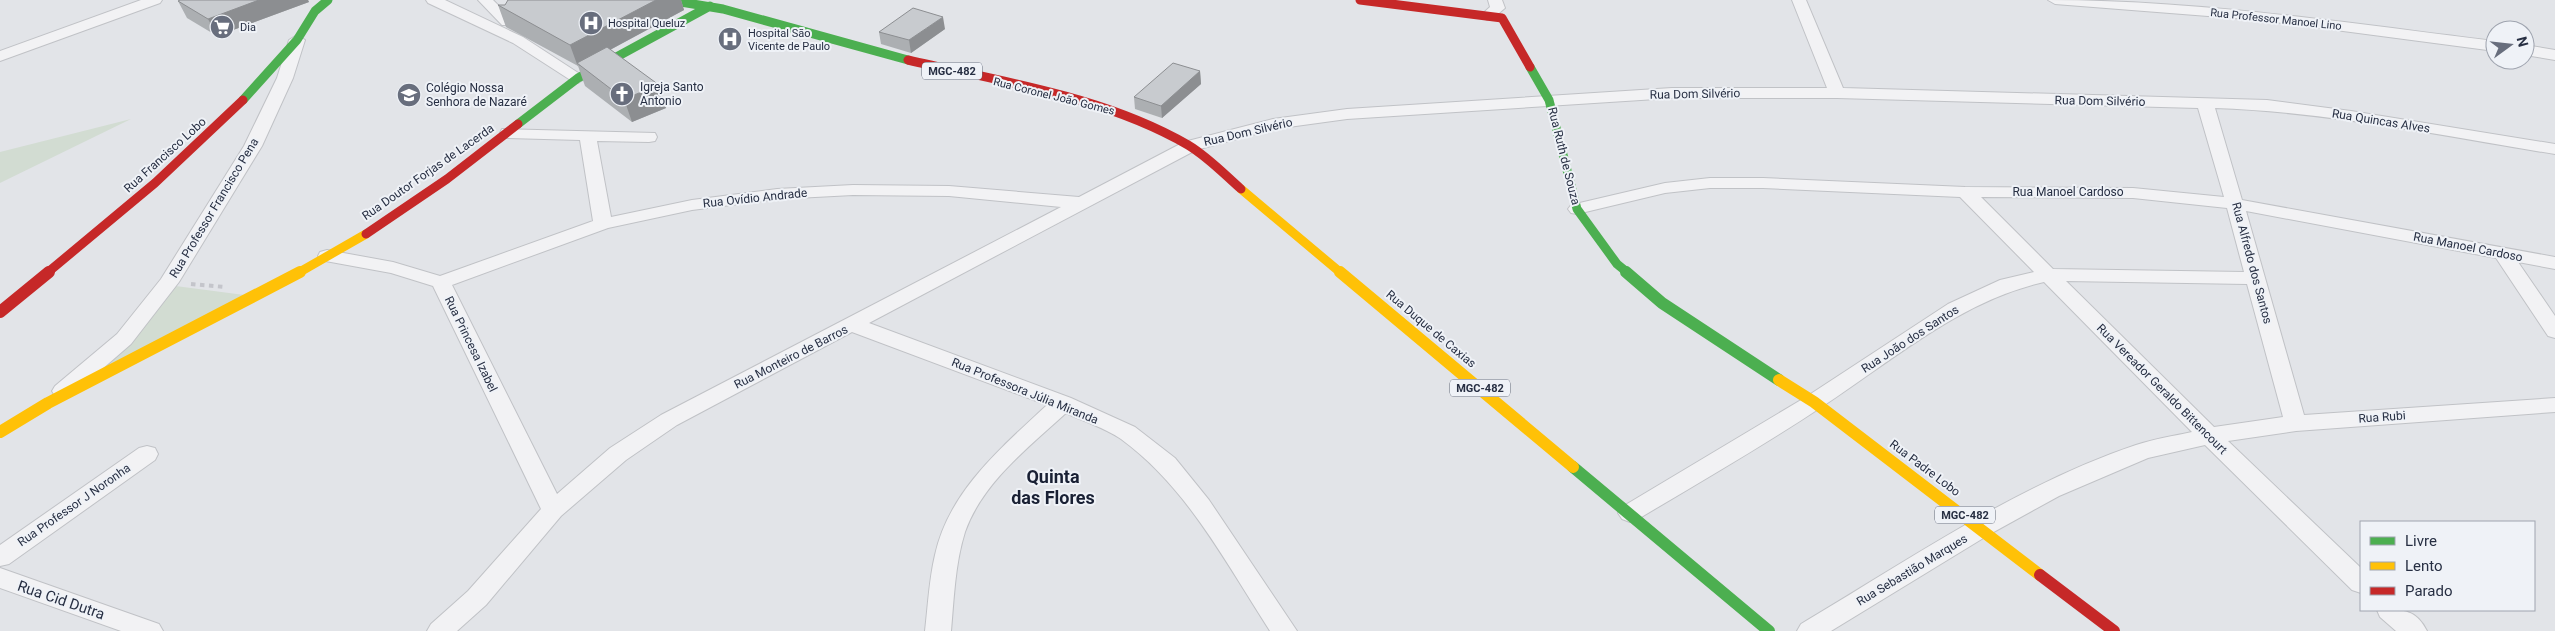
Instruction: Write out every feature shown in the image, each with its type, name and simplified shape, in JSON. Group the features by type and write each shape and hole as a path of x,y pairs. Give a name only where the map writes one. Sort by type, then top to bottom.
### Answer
{"main road":[{"name":"Rua Francisco Lobo","path":"0,312 136,199 216,129 297,40 315,11 328,0"},
{"name":"MGC-482","path":"669,0 714,3"},
{"path":"1360,0 1494,17"},
{"name":"Rua Doutor Forjas de Lacerda","path":"0,432 48,403 268,290 386,222 508,133 578,78 714,3"},
{"name":"Rua Coronel João Gomes","path":"714,3 903,59 1109,109 1149,125 1190,146"},
{"name":"Rua Ruth de Souza","path":"1494,17 1550,100 1577,209 1617,264 1662,303 1814,402"},
{"name":"Rua Duque de Caxias","path":"1190,146 1769,631"},
{"name":"Rua Padre Lobo","path":"1814,402 1982,528 2114,631"}],"street":[{"path":"0,56 155,0"},
{"path":"433,0 518,40 578,78"},
{"path":"485,0 507,22"},
{"path":"1494,17 1498,8 1495,0"},
{"path":"1799,0 1837,92"},
{"name":"Rua Professor Manoel Lino","path":"2055,0 2131,3 2259,16 2485,45"},
{"path":"2257,0 2259,16"},
{"name":"Rua Professor Francisco Pena","path":"48,403 124,339 169,282 253,146 285,78 297,40"},
{"path":"2535,52 2555,55"},
{"name":"Rua Dom Silvério","path":"1190,146 1273,124 1347,114 1550,100 1672,94 1837,92 2205,104"},
{"name":"Rua Quincas Alves","path":"2205,104 2266,105 2555,149"},
{"name":"Rua Alfredo dos Santos","path":"2205,104 2236,204 2254,278 2296,423"},
{"path":"508,133 649,137"},
{"path":"588,135 603,224"},
{"name":"Rua Monteiro de Barros","path":"440,631 476,598 553,510 618,454 669,420 1190,146"},
{"name":"Rua Manoel Cardoso","path":"1577,209 1665,188 1710,183 1764,183 1965,192 2133,193 2236,204 2555,264"},
{"name":"Rua Ovídio Andrade","path":"441,282 603,224 692,205 777,194 854,190 949,191 1082,203"},
{"name":"Rua Vereador Geraldo Bittencourt","path":"1965,192 2209,436 2360,582"},
{"path":"2504,254 2555,332"},
{"name":"Rua Princesa Izabel","path":"327,256 393,268 441,282 553,510"},
{"name":"Rua João dos Santos","path":"1630,513 1814,402 1955,308 2007,284 2047,275 2254,278"},
{"name":"Rua Professora Júlia Miranda","path":"853,324 1063,403 1127,432 1167,464 1201,506 1284,631"},
{"path":"124,339 161,345"},
{"path":"938,631 948,554 963,510 986,476 1063,403"},
{"name":"Rua Rubi","path":"2209,436 2296,423 2555,405"},
{"name":"Rua Sebastião Marques","path":"1810,631 1982,528 2050,490 2143,451 2209,436"},
{"name":"Rua Professor J Noronha","path":"0,556 148,454"},
{"name":"Rua Cid Dutra","path":"0,578 119,626 150,631"},
{"path":"2390,611 2414,631"}],"path":[{"path":"169,282 228,287"}],"shaded area":[{"path":"131,119 0,183 0,152"},
{"path":"168,285 252,296 98,376"}],"building":[{"path":"259,0 208,19 178,1"},
{"path":"508,0 656,0 570,45 498,5 505,5"},
{"path":"913,8 943,17 909,40 879,32"},
{"path":"607,47 659,85 624,99 577,63"},
{"path":"1173,63 1200,71 1161,106 1134,97"}],"traffic: fast":[{"path":"243,100 297,40 315,11 328,0"},
{"path":"669,0 723,9 908,60"},
{"path":"518,124 578,78 710,6"},
{"path":"1530,67 1549,100 1577,209 1617,264 1662,303 1779,380"},
{"path":"1573,467 1769,631"}],"traffic: slow":[{"path":"1241,189 1573,467"},
{"path":"0,432 48,403 268,290 366,234"},
{"path":"1779,380 1814,402 2040,575"}],"traffic: jam":[{"path":"1360,0 1502,18 1530,67"},
{"path":"908,60 1052,93 1123,115 1195,149 1241,189"},
{"path":"0,312 155,183 215,129 243,100"},
{"path":"366,234 447,179 518,124"},
{"path":"2040,575 2114,631"}],"place":[{"name":"Hospital Queluz","path":"591,23"},
{"name":"Dia","path":"222,27"},
{"name":"Hospital São Vicente de Paulo","path":"730,39"},
{"name":"Igreja Santo Antonio","path":"622,94"},
{"name":"Colégio Nossa Senhora de Nazaré","path":"409,95"}],"district":[{"name":"Quinta das Flores","path":"1053,487"}]}
